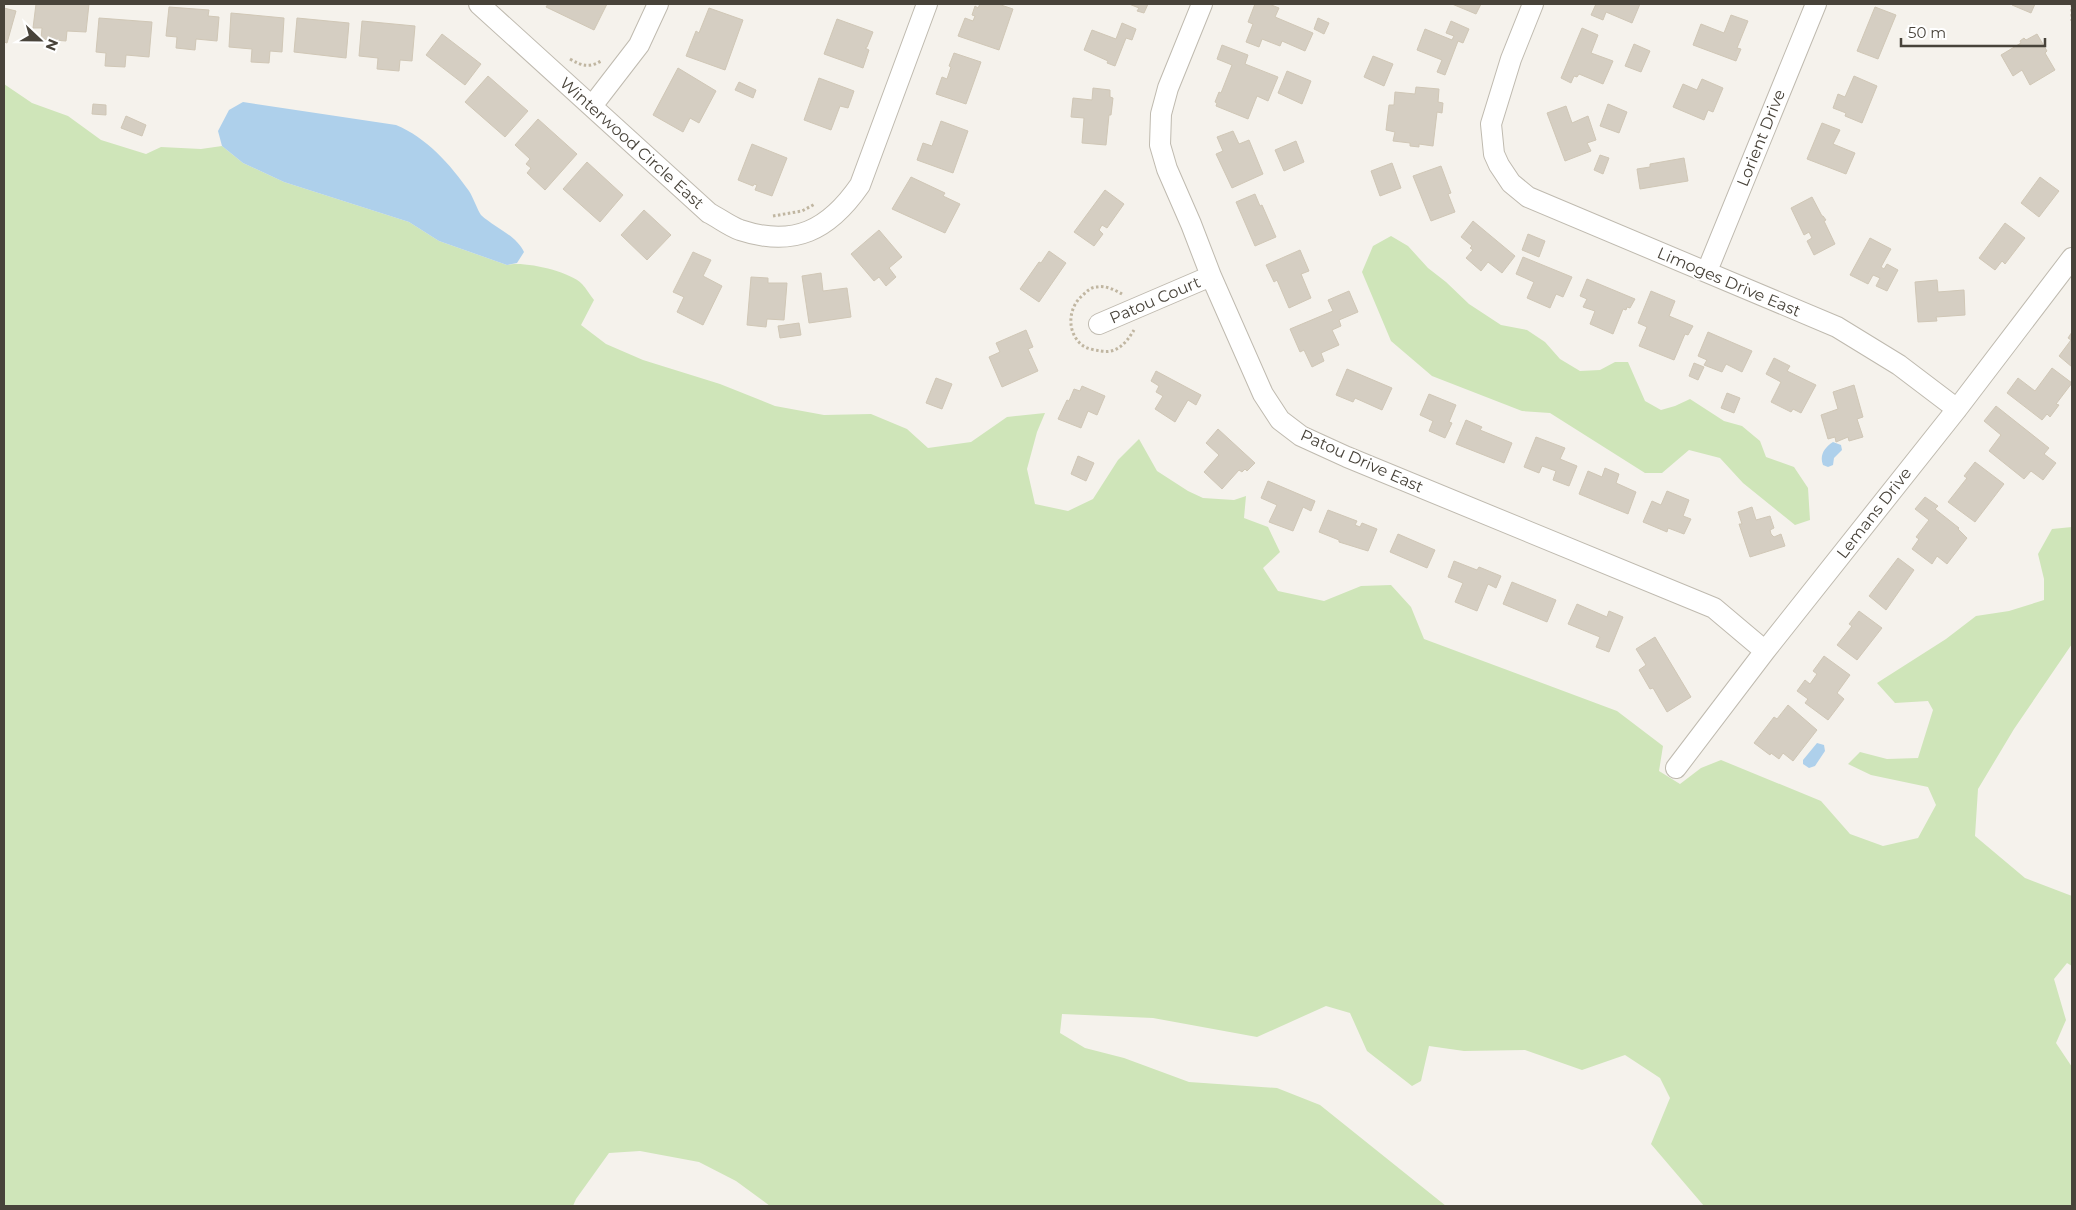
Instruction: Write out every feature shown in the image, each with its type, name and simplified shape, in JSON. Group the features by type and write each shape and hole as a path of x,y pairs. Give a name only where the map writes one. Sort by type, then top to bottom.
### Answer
{"street":[{"name":"Winterwood Circle East","path":"479,4 709,213 739,230 773,238 806,233 830,220 846,205 860,185 926,4"},
{"path":"592,106 639,46 658,4"},
{"name":"Patou Drive East","path":"1202,4 1160,114 1160,145 1167,169 1211,276 1263,394 1280,420 1302,436 1347,457 1714,608 1765,651"},
{"name":"Limoges Drive East","path":"1533,4 1511,59 1491,124 1494,154 1511,183 1528,197 1837,327 1900,365 1957,409"},
{"name":"Lorient Drive","path":"1707,271 1816,4"},
{"name":"Lemans Drive","path":"1676,768 1765,651 1957,409 2072,258"},
{"name":"Patou Court","path":"1099,324 1211,276"}],"path":[{"path":"2072,4 2072,21"},
{"path":"567,57 578,64 592,66 606,56"},
{"path":"771,216 802,210 818,202"},
{"path":"1127,296 1108,288 1097,287 1090,289 1073,306 1071,326 1076,338 1084,347 1107,352 1119,349 1128,340 1134,330 1136,321"}],"green space":[{"path":"4,84 32,103 68,116 101,140 146,154 161,147 201,149 222,146 243,163 284,182 409,222 439,241 507,265 524,264 546,268 567,275 582,284 594,300 581,325 606,344 643,360 720,384 775,406 824,415 871,414 907,429 928,448 971,442 1007,417 1045,413 1037,432 1027,469 1035,504 1068,511 1093,499 1118,460 1139,439 1157,471 1188,491 1203,498 1234,500 1246,496 1244,518 1268,527 1280,552 1263,568 1278,591 1324,601 1361,586 1391,585 1411,607 1424,639 1617,711 1663,746 1659,771 1680,784 1701,768 1721,760 1821,801 1850,834 1883,846 1918,838 1936,805 1928,787 1871,775 1848,764 1860,752 1887,759 1918,758 1933,710 1928,701 1895,703 1877,683 1946,639 1976,616 2009,611 2044,600 2044,579 2038,554 2052,529 2072,527 2072,644 2014,729 1978,789 1975,836 2025,878 2072,896 2072,966 2067,963 2054,979 2066,1020 2056,1043 2072,1067 2072,1206 1704,1206 1651,1144 1670,1098 1660,1078 1625,1055 1582,1070 1525,1050 1464,1051 1429,1046 1421,1081 1412,1086 1367,1051 1350,1013 1326,1006 1257,1037 1153,1018 1062,1014 1060,1033 1085,1048 1124,1058 1189,1082 1277,1088 1320,1105 1446,1206 770,1206 736,1181 699,1162 640,1151 609,1153 573,1206 4,1206"},
{"path":"1391,236 1408,246 1428,268 1469,304 1501,325 1527,330 1545,342 1560,359 1580,371 1600,370 1615,362 1628,362 1645,401 1661,410 1690,399 1724,421 1742,426 1760,441 1766,457 1794,467 1808,488 1810,520 1795,525 1743,483 1720,458 1689,450 1662,473 1645,473 1550,413 1522,411 1432,376 1391,341 1362,272 1373,246"}],"water":[{"path":"243,102 396,125 407,130 428,144 446,162 469,191 481,215 511,236 524,252 517,263 507,265 439,241 409,222 284,182 243,163 222,146 218,131 229,110"},
{"path":"1833,442 1841,445 1842,450 1834,458 1833,465 1828,467 1823,465 1822,455 1825,449"},
{"path":"1817,743 1824,745 1825,751 1815,766 1809,768 1803,764 1803,760"}],"building":[{"path":"36,4 89,4 86,32 67,31 66,41 41,39 42,28 33,28"},
{"path":"548,4 607,4 594,30 546,7"},
{"path":"980,4 998,4 1013,9 999,50 958,36 965,18 973,21 975,16 972,15 975,6 978,8"},
{"path":"1129,4 1148,4 1144,13 1137,11 1139,8"},
{"path":"1255,4 1269,4 1279,8 1275,17 1313,33 1305,51 1282,41 1280,46 1262,39 1259,47 1246,42 1253,24 1248,22"},
{"path":"1452,4 1481,4 1476,14"},
{"path":"1596,4 1640,4 1632,23 1606,12 1603,20 1591,15"},
{"path":"2013,4 2035,4 2031,13"},
{"path":"169,7 209,10 208,16 219,17 217,41 196,39 195,50 176,48 177,37 166,36"},
{"path":"1875,7 1896,15 1878,59 1857,51"},
{"path":"4,8 16,11 7,43 4,42"},
{"path":"709,8 743,20 725,70 686,56 696,31 699,33"},
{"path":"231,13 284,18 282,52 270,51 269,63 251,62 252,49 229,47"},
{"path":"1731,15 1748,21 1737,48 1741,49 1736,61 1693,45 1701,24 1724,33"},
{"path":"99,18 152,22 149,57 126,55 125,67 105,66 106,53 96,52"},
{"path":"297,18 349,23 346,58 294,52"},
{"path":"1318,18 1329,23 1324,34 1314,29"},
{"path":"837,19 873,32 865,48 869,50 863,68 824,54"},
{"path":"362,21 415,26 412,61 400,60 399,71 377,69 378,58 359,56"},
{"path":"1451,21 1469,29 1463,43 1458,41 1445,75 1437,72 1442,60 1417,50 1425,29 1452,40 1454,36 1446,33"},
{"path":"1122,23 1136,29 1132,40 1126,38 1115,66 1084,50 1092,30 1116,39"},
{"path":"1582,28 1598,35 1591,53 1613,61 1603,84 1579,74 1577,77 1574,76 1571,83 1561,78"},
{"path":"442,34 481,64 465,85 426,55"},
{"path":"2037,34 2055,70 2030,85 2022,70 2013,76 2001,55 2021,43 2020,41 2024,38 2026,40"},
{"path":"1634,44 1650,51 1641,72 1625,66"},
{"path":"1222,45 1248,55 1245,64 1278,77 1268,101 1257,96 1248,119 1216,106 1217,103 1215,102 1219,92 1221,93 1232,65 1217,59"},
{"path":"954,53 981,62 966,104 936,94 942,77 947,79"},
{"path":"1373,56 1393,64 1384,86 1364,77"},
{"path":"678,68 716,91 699,123 690,118 683,132 653,115"},
{"path":"1287,71 1311,81 1302,104 1278,93"},
{"path":"488,76 528,111 505,137 465,102"},
{"path":"1854,76 1877,86 1862,123 1845,116 1846,113 1833,108 1838,94 1845,97"},
{"path":"819,78 854,91 848,108 840,106 831,130 804,120"},
{"path":"1702,79 1723,88 1713,112 1708,110 1704,120 1673,107 1683,84 1697,90"},
{"path":"739,82 756,90 753,98 735,90"},
{"path":"1416,87 1439,89 1438,102 1443,103 1442,113 1437,112 1433,146 1419,144 1419,147 1410,146 1410,143 1393,141 1395,132 1386,130 1389,105 1394,105 1395,92 1415,94"},
{"path":"1093,88 1110,90 1110,97 1113,98 1106,145 1082,143 1084,118 1071,117 1073,98 1092,100"},
{"path":"93,104 106,105 106,115 92,114"},
{"path":"1608,104 1627,112 1619,133 1600,126"},
{"path":"1566,106 1572,123 1588,116 1596,140 1587,143 1591,151 1565,161 1547,113"},
{"path":"126,116 146,125 142,136 121,128"},
{"path":"538,119 577,154 545,190 527,173 531,168 526,164 530,159 515,145"},
{"path":"941,121 968,131 953,173 917,160 923,143 932,146"},
{"path":"1822,123 1840,130 1833,144 1855,153 1846,174 1807,159"},
{"path":"1233,131 1239,144 1249,140 1263,174 1232,188 1216,154 1223,151 1217,137"},
{"path":"1296,141 1304,162 1284,171 1275,150"},
{"path":"752,144 787,158 772,196 755,190 757,185 754,184 753,186 738,180"},
{"path":"1600,155 1609,158 1603,174 1594,170"},
{"path":"1684,158 1688,181 1640,189 1637,169 1650,167 1650,164"},
{"path":"587,162 623,195 600,222 563,189"},
{"path":"1392,163 1401,188 1380,196 1371,171"},
{"path":"1441,166 1451,193 1448,194 1455,212 1431,221 1413,176"},
{"path":"911,177 945,193 943,196 960,204 945,233 892,209"},
{"path":"2040,177 2059,191 2039,217 2021,203"},
{"path":"1105,190 1124,204 1107,228 1102,225 1099,230 1103,234 1094,246 1074,232"},
{"path":"1255,194 1276,237 1255,246 1236,202"},
{"path":"1812,197 1826,220 1824,221 1835,244 1814,255 1807,241 1812,238 1809,232 1804,235 1791,208"},
{"path":"644,210 671,235 647,260 621,235"},
{"path":"1473,221 1515,256 1502,273 1488,262 1481,271 1466,258 1473,250 1470,248 1472,246 1461,237"},
{"path":"2005,223 2025,238 2005,264 2002,261 1995,270 1979,258"},
{"path":"879,230 902,257 889,268 896,277 886,286 879,277 874,281 851,254"},
{"path":"1528,234 1545,241 1539,257 1522,250"},
{"path":"1870,238 1891,249 1881,267 1884,269 1887,264 1898,270 1887,291 1876,286 1880,278 1873,275 1868,284 1850,275"},
{"path":"1300,250 1309,271 1301,274 1311,298 1289,308 1277,280 1274,282 1266,265"},
{"path":"1049,251 1066,263 1039,302 1020,289"},
{"path":"693,252 711,260 703,276 722,286 703,325 677,312 684,297 673,292"},
{"path":"1523,257 1572,277 1563,297 1556,294 1550,308 1527,298 1534,282 1516,274"},
{"path":"821,273 823,291 847,288 851,317 809,323 802,276"},
{"path":"751,277 768,278 768,283 787,283 784,320 767,319 766,327 747,325"},
{"path":"1587,279 1635,299 1630,308 1623,309 1613,334 1590,324 1595,311 1583,307 1587,299 1580,296"},
{"path":"1937,280 1938,292 1964,290 1965,315 1936,317 1937,321 1918,322 1915,282"},
{"path":"1349,291 1358,312 1339,320 1341,326 1332,330 1339,345 1321,353 1324,361 1312,367 1304,350 1300,352 1290,329 1333,311 1328,300"},
{"path":"1651,291 1675,301 1669,316 1693,326 1688,335 1685,334 1674,360 1639,346 1647,327 1638,323"},
{"path":"799,323 801,335 780,338 778,326"},
{"path":"1026,330 1033,347 1028,349 1038,371 1002,387 989,357 1000,352 996,343"},
{"path":"1708,332 1752,351 1742,372 1726,364 1722,372 1704,365 1707,360 1698,356"},
{"path":"2072,332 2072,367 2059,356 2071,340 2068,338"},
{"path":"1774,358 1790,366 1787,371 1816,385 1801,413 1793,409 1791,412 1771,402 1781,382 1766,374"},
{"path":"1694,363 1704,367 1698,380 1689,376"},
{"path":"2052,368 2072,383 2056,404 2059,405 2050,417 2047,414 2042,420 2007,393 2018,378 2035,391"},
{"path":"1347,369 1392,388 1382,410 1355,398 1353,402 1336,395"},
{"path":"1156,371 1201,395 1196,405 1188,400 1175,422 1155,409 1163,396 1156,392 1159,386 1151,381"},
{"path":"936,378 952,384 942,409 926,403"},
{"path":"1854,385 1863,417 1857,419 1863,437 1849,441 1848,437 1836,442 1835,437 1828,439 1821,415 1838,409 1833,392"},
{"path":"1082,386 1105,396 1097,415 1088,411 1081,428 1058,419 1074,389 1080,391"},
{"path":"1727,393 1740,398 1734,413 1721,408"},
{"path":"1429,394 1456,405 1449,422 1452,423 1445,438 1429,431 1433,421 1420,415"},
{"path":"1996,406 2049,448 2044,454 2056,463 2043,480 2031,471 2024,479 1989,451 2001,435 1984,421"},
{"path":"1466,420 1482,427 1480,430 1512,443 1504,463 1456,444"},
{"path":"1218,429 1255,463 1247,471 1245,469 1242,472 1239,470 1222,489 1204,472 1219,455 1206,443"},
{"path":"1536,437 1565,448 1560,459 1577,466 1569,486 1553,480 1556,471 1542,466 1539,473 1524,467"},
{"path":"1078,456 1094,463 1086,481 1071,474"},
{"path":"1975,462 2004,484 1975,522 1948,502 1967,478 1964,476"},
{"path":"1605,468 1619,474 1616,483 1636,492 1628,514 1579,494 1588,471 1602,477"},
{"path":"1268,481 1315,501 1311,511 1303,507 1293,531 1269,522 1277,505 1261,498"},
{"path":"1667,491 1689,500 1683,516 1691,519 1684,534 1668,528 1667,532 1643,522 1652,501 1661,505"},
{"path":"1925,497 1938,506 1935,509 1959,528 1967,538 1947,564 1937,556 1932,564 1912,549 1919,539 1916,537 1929,520 1915,509"},
{"path":"1752,507 1756,520 1770,516 1774,528 1770,530 1771,534 1774,537 1781,534 1785,546 1750,557 1739,524 1742,524 1738,512"},
{"path":"1328,510 1357,521 1355,525 1360,527 1362,523 1377,529 1368,551 1339,542 1339,540 1319,532"},
{"path":"1398,534 1435,550 1427,568 1390,552"},
{"path":"1898,558 1914,570 1886,610 1869,596"},
{"path":"1454,561 1477,570 1479,567 1501,576 1496,588 1488,584 1477,611 1455,602 1463,583 1448,577"},
{"path":"1512,582 1556,600 1547,622 1503,604"},
{"path":"1577,604 1607,617 1609,611 1623,617 1609,652 1596,647 1600,637 1568,624"},
{"path":"1859,611 1882,628 1857,660 1837,645 1852,626 1849,624"},
{"path":"1655,637 1691,697 1667,712 1653,688 1650,689 1639,670 1646,665 1636,649"},
{"path":"1824,656 1850,675 1837,693 1844,699 1828,720 1805,703 1808,699 1797,691 1805,680 1810,684 1817,674 1813,671"},
{"path":"1788,705 1817,730 1793,761 1783,753 1779,759 1771,753 1770,755 1754,743 1774,717 1777,719"}]}
